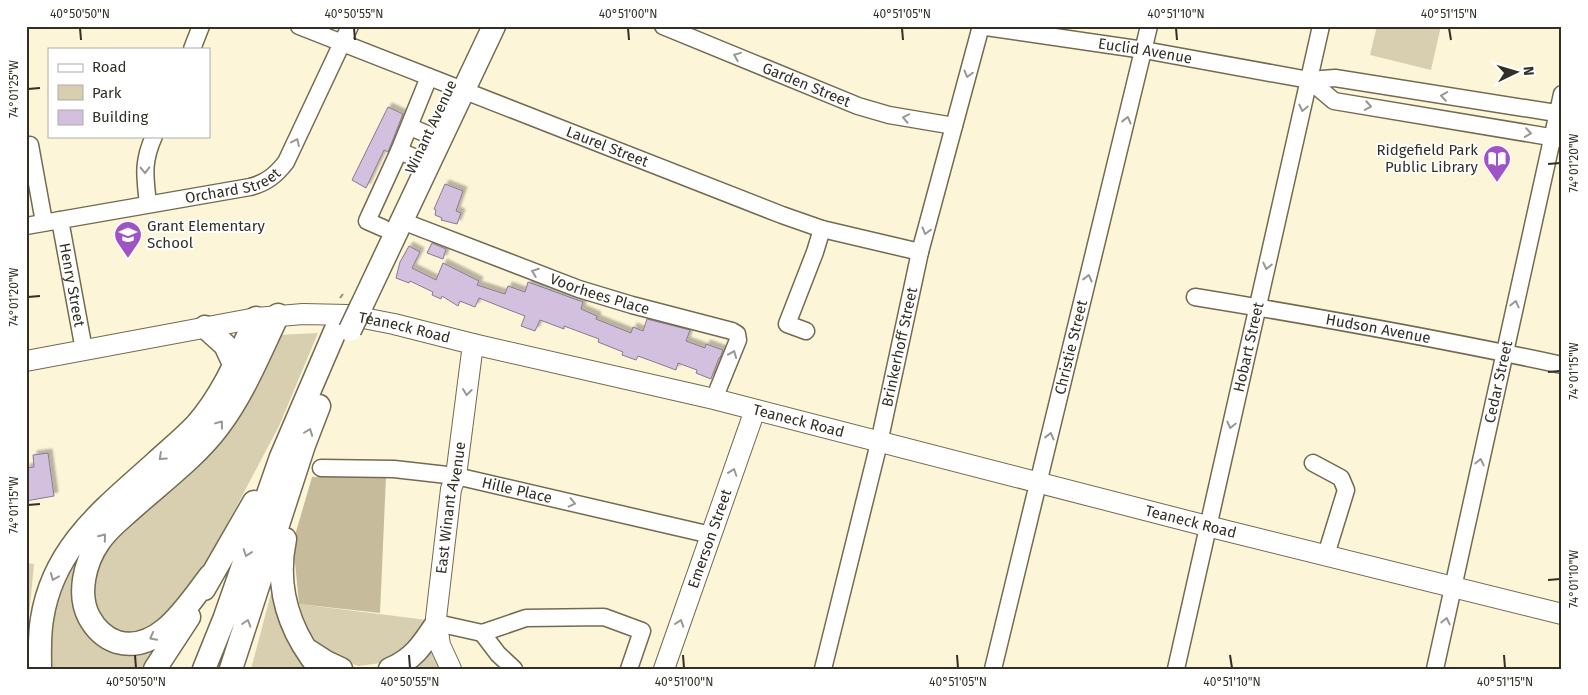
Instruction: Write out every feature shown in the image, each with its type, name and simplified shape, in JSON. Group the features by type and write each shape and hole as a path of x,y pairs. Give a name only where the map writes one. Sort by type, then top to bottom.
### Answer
{"highway":[{"name":"Winant Avenue","path":"392,224 408,154 418,131 457,88 479,26"},
{"name":"Winant Avenue","path":"392,224 457,88 494,26"},
{"path":"155,669 189,617 210,576 281,457 392,224"},
{"path":"40,669 40,631 44,606 58,568 72,544 99,513 196,424 213,405 234,364 267,317"},
{"path":"210,576 175,620 161,633 142,642 121,643 108,638 92,622 85,607 83,591 85,574 91,556 100,541 117,522 201,446 219,427 240,393 267,317"},
{"path":"205,327 225,345 234,364"},
{"path":"231,669 293,478 327,384 343,329"},
{"path":"204,669 281,457"},
{"path":"293,478 288,526 281,562 281,577 288,610 296,630 320,669"},
{"path":"390,669 415,653 437,624"},
{"path":"306,649 341,669"}],"main road":[{"name":"Teaneck Road","path":"26,361 267,317 303,314 348,316 394,324 755,410 1039,484 1562,614"},
{"name":"East Winant Avenue","path":"450,669 438,636 437,612 451,489 456,476 473,344"},
{"name":"Emerson Street","path":"664,669 755,410"}],"street":[{"path":"192,48 201,26"},
{"name":"Laurel Street","path":"299,26 782,215 822,229 920,252"},
{"name":"Orchard Street","path":"26,226 258,185 268,180 279,172 286,162 350,26"},
{"name":"Garden Street","path":"663,26 858,106 889,115 954,126"},
{"name":"Brinkerhoff Street","path":"823,669 879,443 920,252 980,26"},
{"name":"Euclid Avenue","path":"980,26 1144,50 1309,80 1335,78 1560,114"},
{"name":"Christie Street","path":"993,669 1149,26"},
{"name":"Hobart Street","path":"1176,669 1322,26"},
{"path":"418,131 430,77"},
{"name":"Euclid Avenue","path":"1309,80 1334,101 1557,138"},
{"path":"1393,110 1398,88"},
{"name":"Cedar Street","path":"1435,669 1504,352 1557,138 1562,94"},
{"path":"1462,122 1468,99"},
{"path":"148,204 144,165 153,138"},
{"path":"30,145 44,222"},
{"name":"Henry Street","path":"60,220 84,350"},
{"name":"Voorhees Place","path":"392,224 632,306 732,331 737,334 738,340 714,400"},
{"path":"806,331 787,324 822,229"},
{"name":"Hudson Avenue","path":"1195,297 1504,352 1562,365"},
{"path":"1313,462 1341,478 1346,490 1326,555"},
{"name":"Hille Place","path":"321,468 394,468 456,476 710,535"},
{"path":"437,624 482,633 526,618 604,617 642,631 629,669"},
{"path":"482,633 498,654 514,669"}],"green space":[{"path":"1377,26 1441,26 1431,70 1370,55"},
{"path":"318,333 279,426 198,579 165,621 139,637 112,628 97,612 91,581 104,552 132,523 277,335"},
{"path":"76,551 83,551 75,593 131,653 154,651 140,669 48,669 52,601"},
{"path":"26,563 34,564 28,627 28,669 26,669"},
{"path":"274,582 313,669 251,669"},
{"path":"299,604 427,620 417,643 388,662 359,666 328,657 307,631"},
{"path":"430,648 441,669 404,669"}],"shaded area":[{"path":"312,477 386,477 380,613 299,604 293,542"}],"building":[{"path":"388,107 403,114 388,152 384,150 366,188 352,180"},
{"path":"445,184 463,191 456,211 461,213 457,224 441,220 442,218 435,215 436,210 434,209"},
{"path":"432,243 446,249 443,259 427,253"},
{"path":"409,246 420,252 412,268 436,280 443,263 479,281 477,285 505,294 508,286 525,292 528,282 583,302 581,309 597,316 596,319 631,333 633,327 643,331 647,319 690,330 686,341 705,348 706,344 723,350 711,379 696,373 697,370 678,363 676,370 638,356 636,360 622,355 623,352 598,342 599,339 564,326 564,329 540,320 535,331 521,326 525,316 479,298 475,307 460,301 458,306 442,296 441,299 432,295 433,292 410,281 409,283 396,278 400,262"},
{"path":"48,453 54,496 26,501 26,468 34,467 33,455"}],"place":[{"name":"Ridgefield Park Public Library","path":"1497,183"},
{"name":"Grant Elementary School","path":"128,259"}]}
